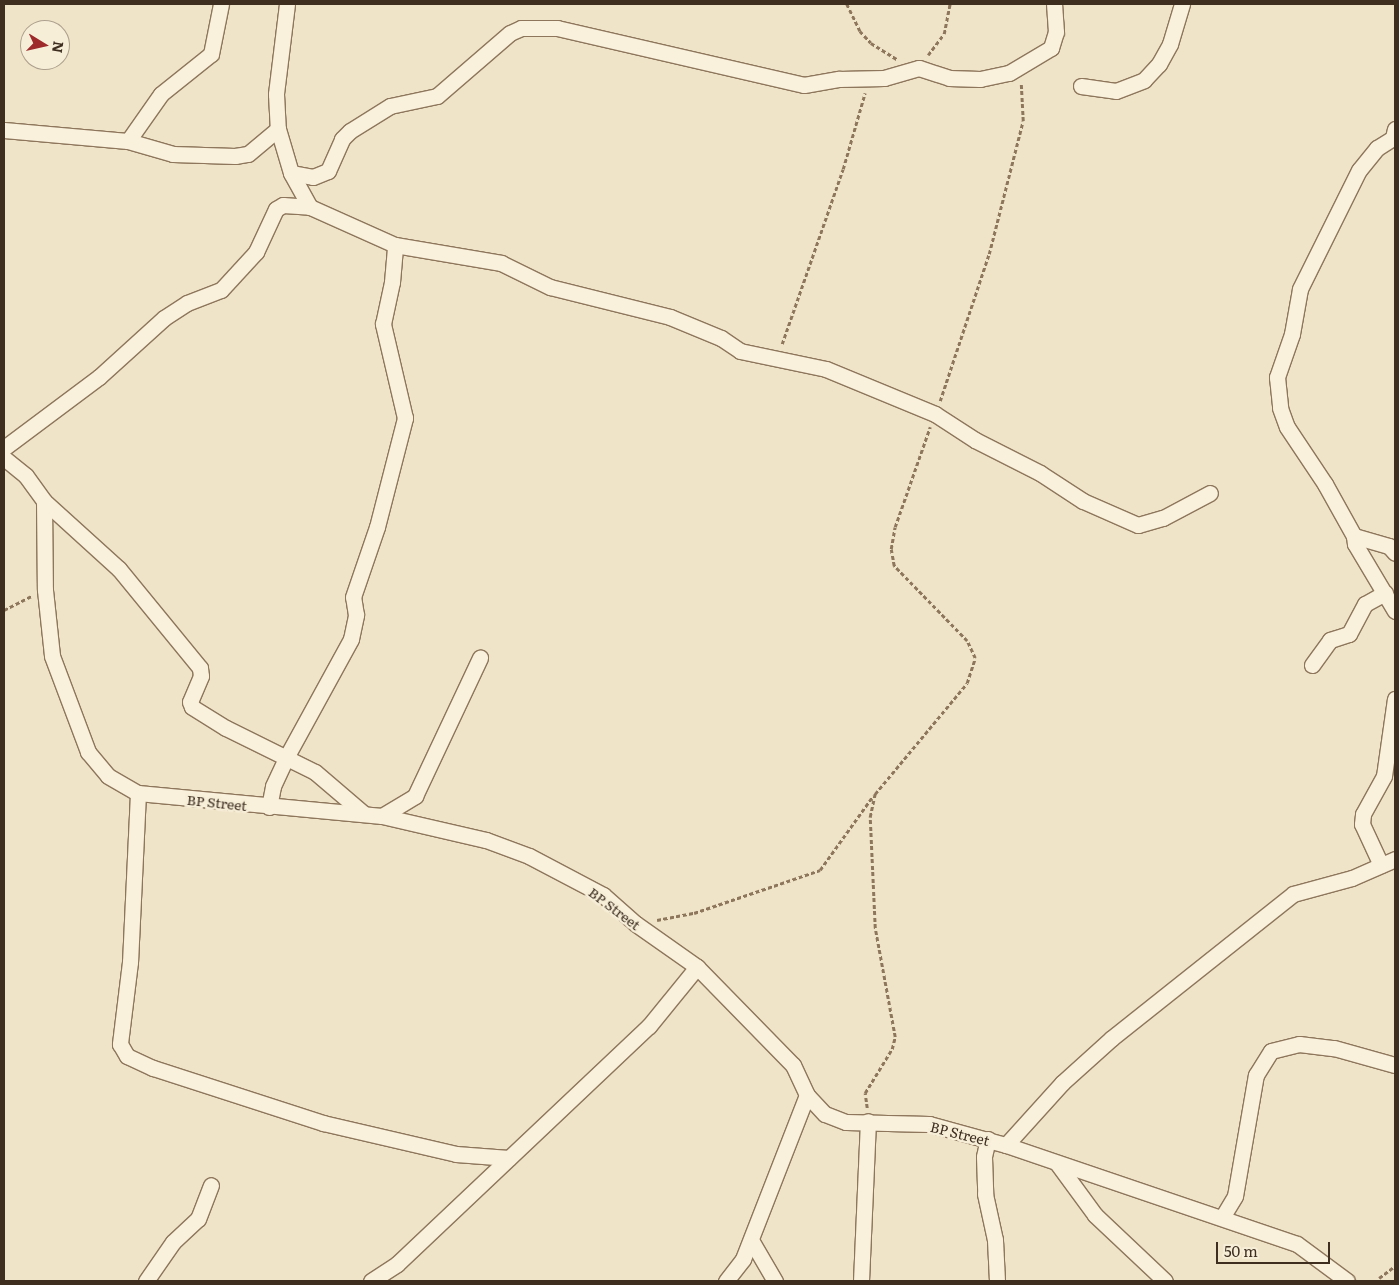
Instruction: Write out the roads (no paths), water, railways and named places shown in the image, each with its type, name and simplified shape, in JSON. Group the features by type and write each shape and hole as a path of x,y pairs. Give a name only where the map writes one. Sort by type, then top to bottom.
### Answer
{"street":[{"path":"128,141 161,94 211,54 221,4"},
{"path":"286,4 276,94 278,129 291,173 310,207"},
{"path":"291,173 313,178 328,171 342,139 350,131 390,106 436,96 510,33 521,28 557,28 804,85 838,79 868,80 884,78 914,69 949,78 980,79 1009,73 1051,48 1056,32 1054,4"},
{"path":"1081,86 1116,91 1144,80 1159,64 1170,44 1182,4"},
{"path":"4,130 128,141 173,154 235,156 248,154 278,129"},
{"path":"1395,129 1393,138 1377,148 1359,170 1300,289 1292,334 1277,377 1280,408 1287,427 1325,484 1354,536 1355,544 1395,611"},
{"path":"4,448 99,377 164,318 188,303 221,290 256,252 276,209 283,205 310,207 395,244 501,263 550,287 670,317 721,338 740,351 826,369 935,414 975,440 1040,473 1083,501 1138,525 1163,518 1210,493"},
{"path":"269,807 273,786 287,756 350,639 356,615 354,597 356,585 377,527 405,418 383,324 392,282 395,244"},
{"path":"4,458 26,476 44,502 119,569 200,668 201,676 190,702 192,707 226,728 287,756 315,772 363,813"},
{"name":"BP Street","path":"44,502 45,590 52,656 88,752 108,776 138,793 269,807 382,816 486,840 529,856 603,895 636,924 697,967 793,1065 807,1095 825,1114 846,1122 868,1121 929,1124 988,1139 1223,1216 1297,1244 1347,1281"},
{"path":"1354,536 1389,546 1395,553"},
{"path":"1312,665 1330,640 1350,634 1365,604 1386,593"},
{"path":"382,816 414,796 480,658"},
{"path":"1380,865 1362,824 1364,814 1384,776 1395,699"},
{"path":"138,793 130,962 120,1044 127,1056 153,1068 323,1123 456,1154 510,1158"},
{"path":"1006,1145 1062,1083 1112,1038 1293,894 1352,878 1395,859"},
{"path":"371,1281 397,1264 648,1026 697,967"},
{"path":"1223,1216 1235,1196 1256,1075 1271,1051 1299,1044 1334,1048 1395,1065"},
{"path":"726,1281 743,1259 807,1095"},
{"path":"861,1281 868,1121"},
{"path":"988,1139 984,1157 985,1194 995,1240 997,1281"},
{"path":"1057,1163 1095,1215 1165,1281"},
{"path":"146,1281 174,1242 198,1219 211,1186"},
{"path":"751,1240 775,1281"}]}
